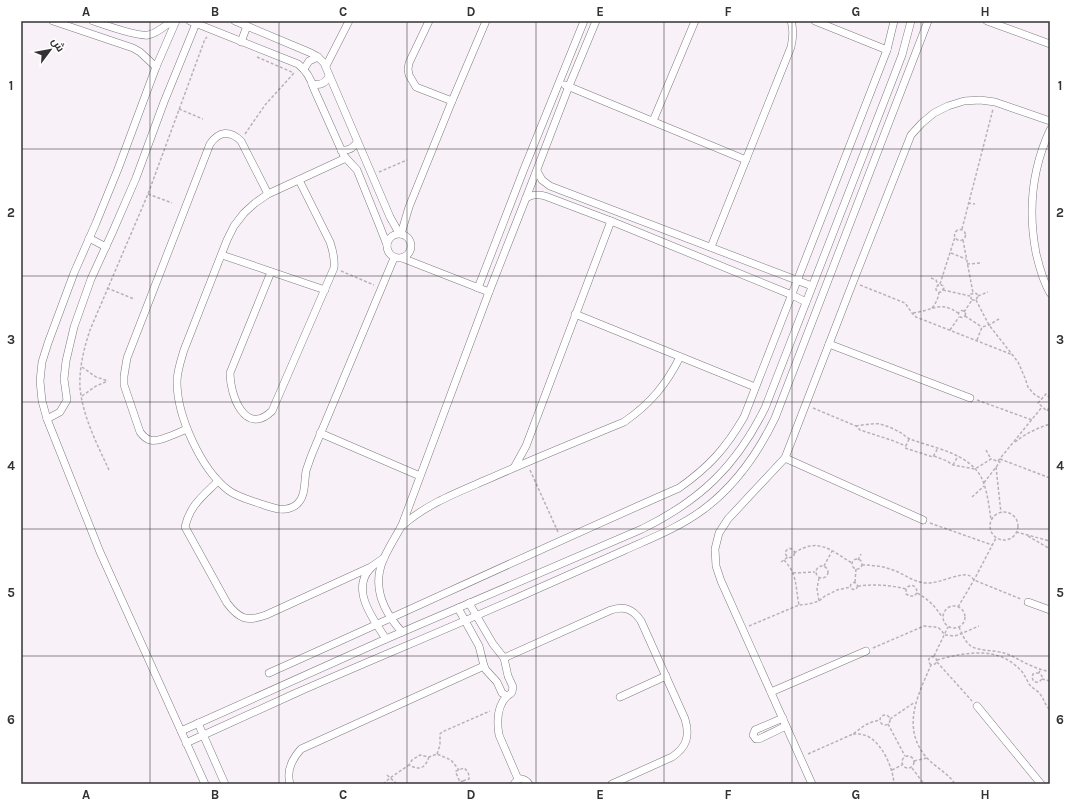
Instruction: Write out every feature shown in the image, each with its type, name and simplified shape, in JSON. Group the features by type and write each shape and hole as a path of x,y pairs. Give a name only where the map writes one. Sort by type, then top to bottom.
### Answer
{"street":[{"path":"53,21 133,48 140,52 156,67"},
{"path":"93,21 131,33 148,35 172,21"},
{"path":"176,21 156,67 118,169 74,273 42,362 40,381 42,401 47,420 100,552 205,784"},
{"path":"235,21 310,53 318,57 326,66 390,217 400,233 409,238 411,246 409,253 402,258"},
{"path":"326,66 349,21"},
{"path":"429,21 409,63 408,69 416,87 452,101"},
{"path":"400,233 452,101 486,21"},
{"path":"478,288 584,21"},
{"path":"402,632 390,618 382,602 378,577 384,558 402,525 489,292 569,86 596,21"},
{"path":"653,121 695,21"},
{"path":"711,247 793,39 791,21"},
{"path":"815,21 887,50"},
{"path":"269,673 679,488 695,477 709,464 722,450 744,418 887,50 894,21"},
{"path":"181,731 386,639 648,526 673,512 702,492 723,472 738,454 765,408 902,55 911,21"},
{"path":"186,742 654,537 677,526 719,496 746,468 775,418 928,21"},
{"path":"987,21 1050,44"},
{"path":"47,420 60,412 67,400 65,373 66,361 74,327 91,279 136,178 194,22 298,64 307,73 341,150 357,170 380,226 389,253 394,258 402,258 489,292"},
{"path":"241,42 247,26"},
{"path":"302,68 309,61 318,57"},
{"path":"312,84 322,84 329,76"},
{"path":"559,82 746,160"},
{"path":"555,93 565,97"},
{"path":"812,784 721,581 716,566 715,549 719,533 728,519 785,458 911,135 934,113 948,106 980,100 995,102 1050,121"},
{"path":"1050,130 1044,143 1037,166 1031,214 1033,238 1038,261 1046,287 1050,293"},
{"path":"187,429 155,441 144,437 137,427 124,385 124,367 210,144 214,138 221,134 228,133 236,136 241,141 268,194"},
{"path":"341,150 349,150 357,142"},
{"path":"346,158 268,194 244,213 234,226 184,350 177,381 178,398 187,429 206,466 218,481 228,490 239,497 278,510 287,509 296,505 302,498 308,462 394,258"},
{"path":"357,170 361,164 366,163"},
{"path":"524,169 529,175 536,173"},
{"path":"536,173 550,186 812,286"},
{"path":"271,272 230,373 232,390 238,406 247,417 253,419 260,419 267,416 272,411 334,268 335,259 330,242 299,180"},
{"path":"526,198 541,194 611,221 806,302"},
{"path":"515,467 526,446 611,221"},
{"path":"386,246 390,238 400,233"},
{"path":"89,238 106,247"},
{"path":"222,255 325,290"},
{"path":"575,314 755,387"},
{"path":"829,344 970,398"},
{"path":"402,525 418,512 435,502 526,462 624,422 636,414 657,394 680,357"},
{"path":"320,433 420,476"},
{"path":"785,458 923,520"},
{"path":"218,481 192,509 187,518 185,527 227,603 234,612 243,618 254,619 266,616 376,564"},
{"path":"384,558 370,569 366,575 363,582 363,590 367,608 386,639"},
{"path":"1028,602 1050,610"},
{"path":"469,603 493,644 504,658 513,689 510,695 507,696 500,709 497,722 499,735 516,782 524,780 529,784"},
{"path":"458,608 479,646 484,666 497,682 502,693 507,696"},
{"path":"504,658 611,610 625,608 637,615 685,719 688,734 683,748 672,757 612,784"},
{"path":"771,692 866,651"},
{"path":"290,784 289,772 291,763 295,755 302,749 484,666"},
{"path":"620,697 666,676"},
{"path":"977,706 1041,784"},
{"path":"216,715 215,721 218,726 221,727"},
{"path":"783,718 755,730 753,734 756,739 759,739 786,726"},
{"path":"198,723 225,784"}],"path":[{"path":"109,470 86,415 81,397 80,381 84,348 107,288 148,194 204,40 207,37 210,38"},
{"path":"252,55 294,73"},
{"path":"241,141 265,105 294,73 302,68"},
{"path":"962,229 995,102"},
{"path":"179,109 203,119"},
{"path":"372,175 407,160"},
{"path":"148,194 172,203"},
{"path":"968,203 975,204"},
{"path":"930,309 935,305 938,299 939,292 936,290 936,287 939,284 956,238 956,231 962,229"},
{"path":"962,229 966,234 963,240 973,293 977,294 978,296"},
{"path":"956,238 963,240"},
{"path":"950,253 966,259"},
{"path":"967,264 981,263"},
{"path":"334,268 382,288"},
{"path":"931,278 943,286 943,290"},
{"path":"853,282 905,304 916,317 1013,355"},
{"path":"107,288 134,299"},
{"path":"939,292 943,290 970,296"},
{"path":"976,300 978,296 988,292"},
{"path":"970,296 973,293"},
{"path":"970,296 972,300"},
{"path":"972,300 964,312 965,316 982,327 999,319"},
{"path":"976,300 989,325 1013,355 1022,370 1028,387 1034,394 1042,399"},
{"path":"912,313 945,306 958,313 959,317"},
{"path":"958,313 962,311 964,312"},
{"path":"950,330 959,317 961,318 965,316"},
{"path":"977,340 982,327"},
{"path":"81,366 96,377 108,382 91,389 81,397"},
{"path":"1050,398 1046,394 1038,403 1047,411 1050,406"},
{"path":"970,398 1032,420"},
{"path":"805,405 856,426 860,430 906,446 905,448 933,457 934,456 953,465 975,469 991,459"},
{"path":"972,497 984,485 1000,462 998,461 1042,407"},
{"path":"856,426 878,424 894,429 908,439 958,456 975,469 984,485 991,520 991,533 996,538 1003,540 1011,538 1016,532 1017,525 1015,518 1009,514 1002,513 996,515 991,520"},
{"path":"1012,445 1035,429 1050,424"},
{"path":"906,446 908,439"},
{"path":"934,456 938,448"},
{"path":"986,450 991,459 998,461"},
{"path":"953,465 958,456"},
{"path":"1000,459 1050,478"},
{"path":"526,462 561,540"},
{"path":"996,466 1002,513"},
{"path":"923,520 992,546"},
{"path":"1016,532 1050,542"},
{"path":"1026,534 1050,549"},
{"path":"958,607 996,538"},
{"path":"799,605 793,573 783,561 805,548 817,545 828,548 852,563 856,569 855,582 858,586"},
{"path":"788,557 785,552 789,548 794,551 794,554"},
{"path":"824,566 832,551"},
{"path":"852,563 858,560 861,554"},
{"path":"858,560 862,563 862,565 883,567 919,582 937,583 965,574 974,580 1028,602"},
{"path":"856,569 859,569 862,565"},
{"path":"815,572 818,567 824,566"},
{"path":"819,578 823,578 828,573 824,566"},
{"path":"793,573 815,572"},
{"path":"815,572 816,576 819,578 817,589 819,601"},
{"path":"851,587 852,583 855,582"},
{"path":"742,628 799,605 819,601 837,590 851,587 854,590 858,586 878,584 906,589"},
{"path":"906,589 911,585 915,586 917,593 931,603 948,627 954,629 959,627 964,623 965,617 963,611 958,607 953,606 948,607 944,611 942,617"},
{"path":"906,589 906,594 910,596 914,596 917,593"},
{"path":"866,651 924,626 939,628 945,634 954,636 979,626"},
{"path":"931,665 928,660 934,656 948,627"},
{"path":"959,627 967,642 975,648 1016,657 1024,662 1050,672"},
{"path":"955,784 927,758 918,744 914,729 913,714 916,702 931,665 935,664 937,661 958,654 980,652 1001,657 1013,664 1024,674 1030,685 1039,692 1050,710"},
{"path":"934,656 977,706"},
{"path":"1040,669 1039,673 1042,676 1042,680"},
{"path":"1039,673 1033,674 1033,681 1050,681"},
{"path":"888,724 890,719 916,702"},
{"path":"437,754 440,744 440,734 442,732 487,712 500,709"},
{"path":"801,758 853,734 865,725 880,720 880,717 883,715 886,714 890,719"},
{"path":"880,720 884,725 888,724"},
{"path":"888,724 906,756 913,758 914,761"},
{"path":"853,734 861,734 869,737 875,742 885,755 892,770 894,784"},
{"path":"383,784 409,766 412,760 420,756 429,757 437,754 451,760 459,770"},
{"path":"902,765 903,758 906,756"},
{"path":"409,766 418,769 427,764 429,757"},
{"path":"914,761 927,758"},
{"path":"912,768 914,761"},
{"path":"892,770 902,765"},
{"path":"902,765 905,768 912,768"},
{"path":"464,768 470,777 469,779 463,781 460,782 456,773 464,768"},
{"path":"912,768 924,784"},
{"path":"387,775 396,784"}]}
